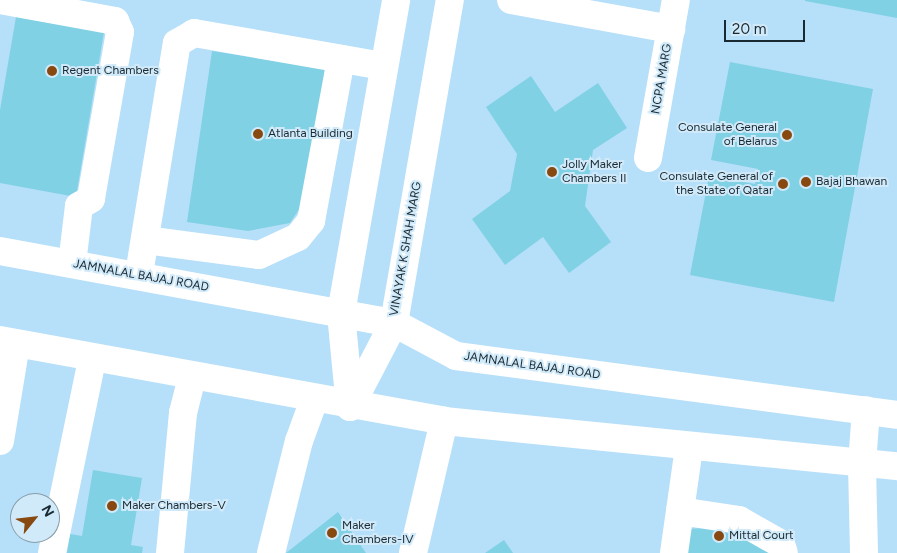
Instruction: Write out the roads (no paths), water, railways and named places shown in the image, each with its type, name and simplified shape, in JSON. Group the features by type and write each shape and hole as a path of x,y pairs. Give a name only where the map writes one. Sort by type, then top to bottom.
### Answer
{"street":[{"path":"0,0 115,21 120,32 91,199 79,206 72,264"},
{"path":"350,407 341,313 396,0"},
{"name":"VINAYAK K SHAH MARG","path":"350,407 394,323 450,0"},
{"path":"510,0 671,29"},
{"name":"NCPA MARG","path":"648,158 676,0"},
{"path":"139,274 177,43 194,33 384,66"},
{"path":"145,240 260,255 298,237 311,221 341,59"},
{"name":"JAMNALAL BAJAJ ROAD","path":"0,251 139,274 394,323 456,356 897,415"},
{"path":"0,441 8,342 350,407 444,421 689,448 897,466"},
{"path":"52,553 92,359"},
{"path":"170,553 183,413 192,378"},
{"path":"271,553 299,441 314,400"},
{"path":"864,553 862,464 866,410"},
{"path":"413,553 444,421"},
{"path":"674,553 689,448"},
{"path":"680,511 739,520 781,544 784,553"}],"place":[{"name":"Regent Chambers","path":"52,71"},
{"name":"Atlanta Building","path":"258,134"},
{"name":"Consulate General of Belarus","path":"787,135"},
{"name":"Jolly Maker Chambers II","path":"552,172"},
{"name":"Bajaj Bhawan","path":"806,182"},
{"name":"Consulate General of the State of Qatar","path":"783,184"},
{"name":"Maker Chambers-V","path":"112,506"},
{"name":"Maker Chambers-IV","path":"332,533"},
{"name":"Mittal Court","path":"719,536"}]}
